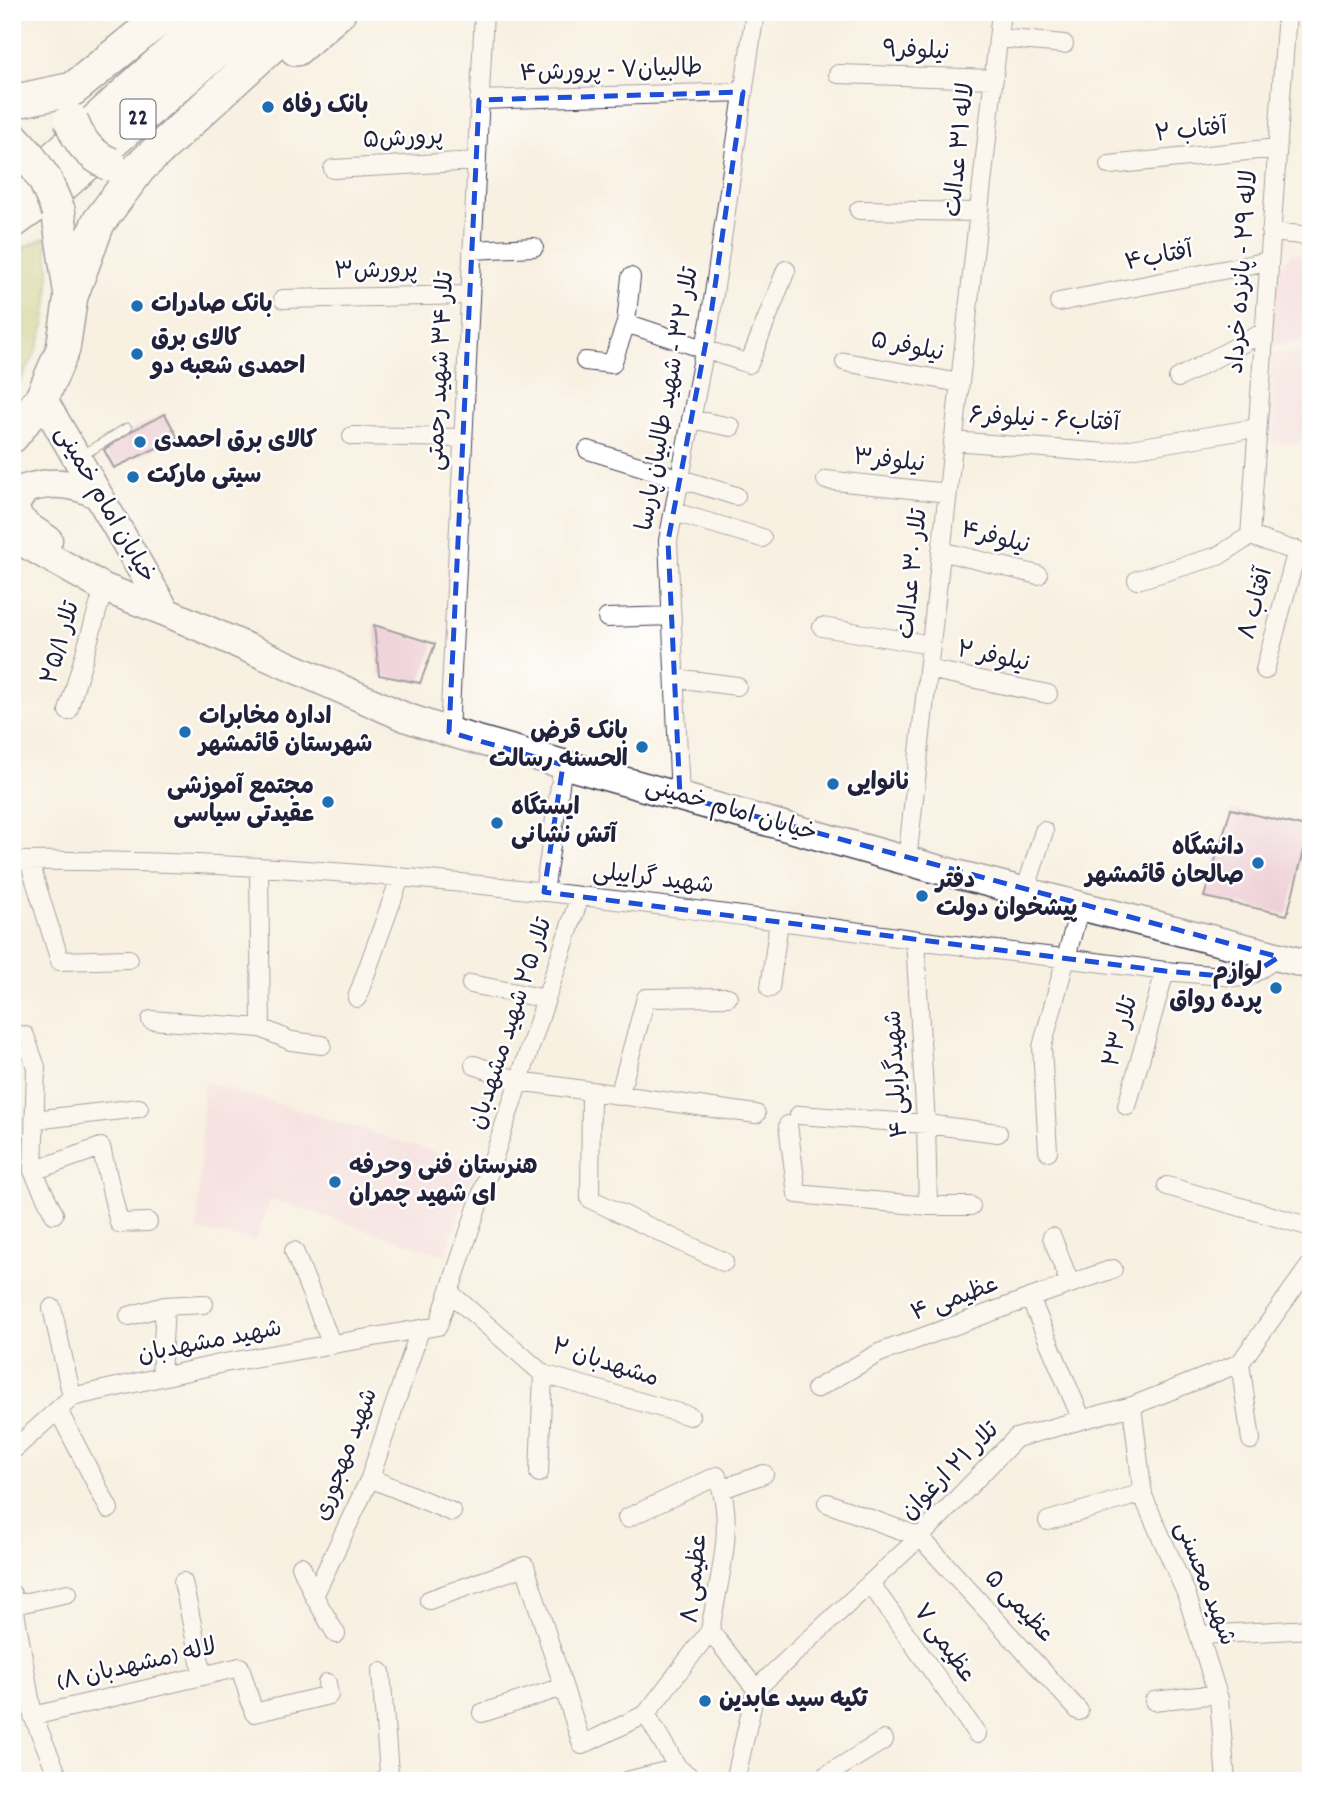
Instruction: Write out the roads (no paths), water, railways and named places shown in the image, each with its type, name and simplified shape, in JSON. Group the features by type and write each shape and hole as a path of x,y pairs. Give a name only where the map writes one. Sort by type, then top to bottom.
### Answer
{"highway":[{"path":"12,102 72,104 168,12"},
{"name":"22","path":"12,190 41,170 216,12"},
{"name":"22","path":"12,222 58,189 262,12"},
{"path":"12,436 42,398 63,349 71,296 98,223 125,166 188,123 307,12"},
{"path":"188,123 223,110 338,12"},
{"path":"72,104 76,134 85,147 96,158 125,166"},
{"path":"20,146 45,180 58,210 71,296"}],"main road":[{"name":"خیابان امام خمینی","path":"42,398 166,612"},
{"path":"96,494 80,486 57,482 25,489 14,506 19,519 81,561 91,570 102,587"},
{"name":"خیابان امام خمینی","path":"12,537 102,587 405,716 449,732 907,861 1311,965"}],"street":[{"name":"تلار ۳۴ شهید رحمتی","path":"449,732 484,12"},
{"name":"تلار ۳۲ - شهید طالبیان پارسا","path":"680,796 668,541 704,350 755,12"},
{"name":"لاله ۳۱ عدالت","path":"970,294 1001,12"},
{"name":"لاله ۲۹ - پانزده خرداد","path":"1250,536 1287,12"},
{"path":"998,38 1065,44"},
{"name":"نیلوفر۹","path":"838,74 993,79"},
{"name":"طالبیان۷ - پرورش۴","path":"479,100 743,92"},
{"name":"آفتاب ۲","path":"1109,164 1277,148"},
{"name":"پرورش۵","path":"332,169 477,161"},
{"path":"859,210 979,212"},
{"path":"1271,232 1311,236"},
{"path":"472,250 534,247"},
{"name":"آفتاب۴","path":"1059,302 1269,261"},
{"path":"626,323 748,364 786,270"},
{"path":"585,361 612,364 626,323 631,277"},
{"name":"تلار ۳۰ عدالت","path":"907,861 970,294"},
{"name":"پرورش۳","path":"283,299 470,295"},
{"path":"1178,378 1264,332"},
{"name":"نیلوفر ۵","path":"845,362 960,383"},
{"path":"691,419 731,427"},
{"name":"آفتاب۶ - نیلوفر۶","path":"953,441 1106,453 1257,428"},
{"path":"352,436 463,438"},
{"path":"588,450 736,496"},
{"name":"نیلوفر۳","path":"826,480 948,493"},
{"path":"674,512 762,538"},
{"path":"1137,580 1218,556 1250,536 1304,553"},
{"name":"نیلوفر۴","path":"941,551 1038,575"},
{"name":"آفتاب ۸","path":"1265,670 1304,553"},
{"name":"تلار ۲۵/۱","path":"68,711 102,587"},
{"path":"607,618 672,616"},
{"path":"822,626 931,645"},
{"name":"نیلوفر ۲","path":"928,669 1048,694"},
{"path":"674,678 737,686"},
{"path":"544,892 563,765"},
{"path":"1025,892 1044,831"},
{"name":"شهید گراییلی","path":"21,861 71,860 260,868 580,895 915,940 1165,971 1246,978 1279,957"},
{"path":"21,861 60,961 129,960"},
{"path":"260,868 261,1028"},
{"path":"357,998 400,878"},
{"name":"تلار ۲۵ شهید مشهدبان","path":"429,1328 449,1292 580,895"},
{"path":"1048,1151 1042,1047 1080,906"},
{"path":"770,988 779,920"},
{"name":"شهیدگرایلی ۴","path":"915,940 928,1206"},
{"name":"تلار ۲۳","path":"1127,1106 1165,971"},
{"path":"471,984 546,999"},
{"path":"619,1096 646,998 728,998"},
{"path":"151,1020 261,1028 291,1041 322,1045"},
{"path":"12,1034 25,1035 36,1067 33,1171 54,1214"},
{"path":"474,1065 519,1081 755,1114"},
{"path":"591,1092 590,1199 724,1262"},
{"path":"34,1120 139,1108"},
{"path":"971,1206 928,1206 797,1194 794,1120 926,1124 998,1133"},
{"path":"33,1171 101,1147 120,1223 148,1222"},
{"path":"1167,1186 1311,1227"},
{"path":"1052,1237 1070,1284"},
{"path":"294,1251 332,1345"},
{"path":"1030,1298 1113,1269"},
{"path":"1251,1440 1240,1363 1309,1269"},
{"name":"مشهدبان ۲","path":"449,1292 542,1374 690,1416"},
{"name":"عظیمی ۴","path":"816,1389 879,1353 1030,1298 1082,1420"},
{"path":"128,1316 165,1306 204,1304"},
{"path":"161,1377 165,1306"},
{"path":"12,1451 72,1397 52,1308"},
{"name":"شهید مشهدبان","path":"72,1397 224,1363 429,1328"},
{"name":"شهید مهجوری","path":"314,1596 370,1478 429,1328"},
{"name":"تلار ۲۱ ارغوان","path":"756,1689 920,1537 1016,1438 1132,1406 1240,1363"},
{"path":"539,1473 542,1374"},
{"name":"شهید محسنی","path":"1132,1406 1143,1493 1186,1593 1217,1694 1226,1781"},
{"path":"58,1410 109,1508"},
{"path":"626,1518 718,1475 764,1474"},
{"name":"عظیمی ۸","path":"718,1475 727,1530 710,1631 756,1689"},
{"path":"370,1478 452,1511"},
{"path":"1048,1521 1143,1493"},
{"path":"827,1503 920,1537"},
{"name":"عظیمی ۵","path":"920,1537 1079,1711"},
{"path":"301,1566 314,1596 336,1634"},
{"path":"429,1600 525,1566 582,1745 646,1714 710,1631"},
{"path":"183,1582 203,1676"},
{"name":"عظیمی ۷","path":"870,1583 977,1734"},
{"path":"60,1781 33,1716 15,1627 13,1600 68,1593"},
{"path":"1199,1635 1311,1629"},
{"name":"لاله (مشهدبان ۸)","path":"33,1716 240,1667 254,1713 329,1695 327,1683"},
{"path":"381,1672 389,1773 383,1781"},
{"path":"482,1713 563,1687"},
{"path":"735,1781 756,1689"},
{"path":"1154,1701 1217,1694"},
{"path":"646,1714 678,1768 696,1781"},
{"path":"817,1781 884,1740"},
{"path":"627,1781 678,1768"}],"lane":[{"path":"78,457 127,428"}],"place":[{"name":"بانک رفاه","path":"268,107"},
{"name":"بانک صادرات","path":"137,306"},
{"name":"کالای برق احمدی شعبه دو","path":"137,354"},
{"name":"کالای برق احمدی","path":"140,442"},
{"name":"سیتی مارکت","path":"133,477"},
{"name":"اداره مخابرات شهرستان قائمشهر","path":"185,732"},
{"name":"بانک قرض الحسنه رسالت","path":"642,747"},
{"name":"نانوایی","path":"833,784"},
{"name":"مجتمع آموزشی عقیدتی سیاسی","path":"328,802"},
{"name":"ایستگاه آتش نشانی","path":"497,823"},
{"name":"دانشگاه صالحان قائمشهر","path":"1258,863"},
{"name":"دفتر پیشخوان دولت","path":"922,896"},
{"name":"لوازم پرده رواق","path":"1276,988"},
{"name":"هنرستان فنی وحرفه ای شهید چمران","path":"335,1182"},
{"name":"تکیه سید عابدین","path":"705,1701"}]}
